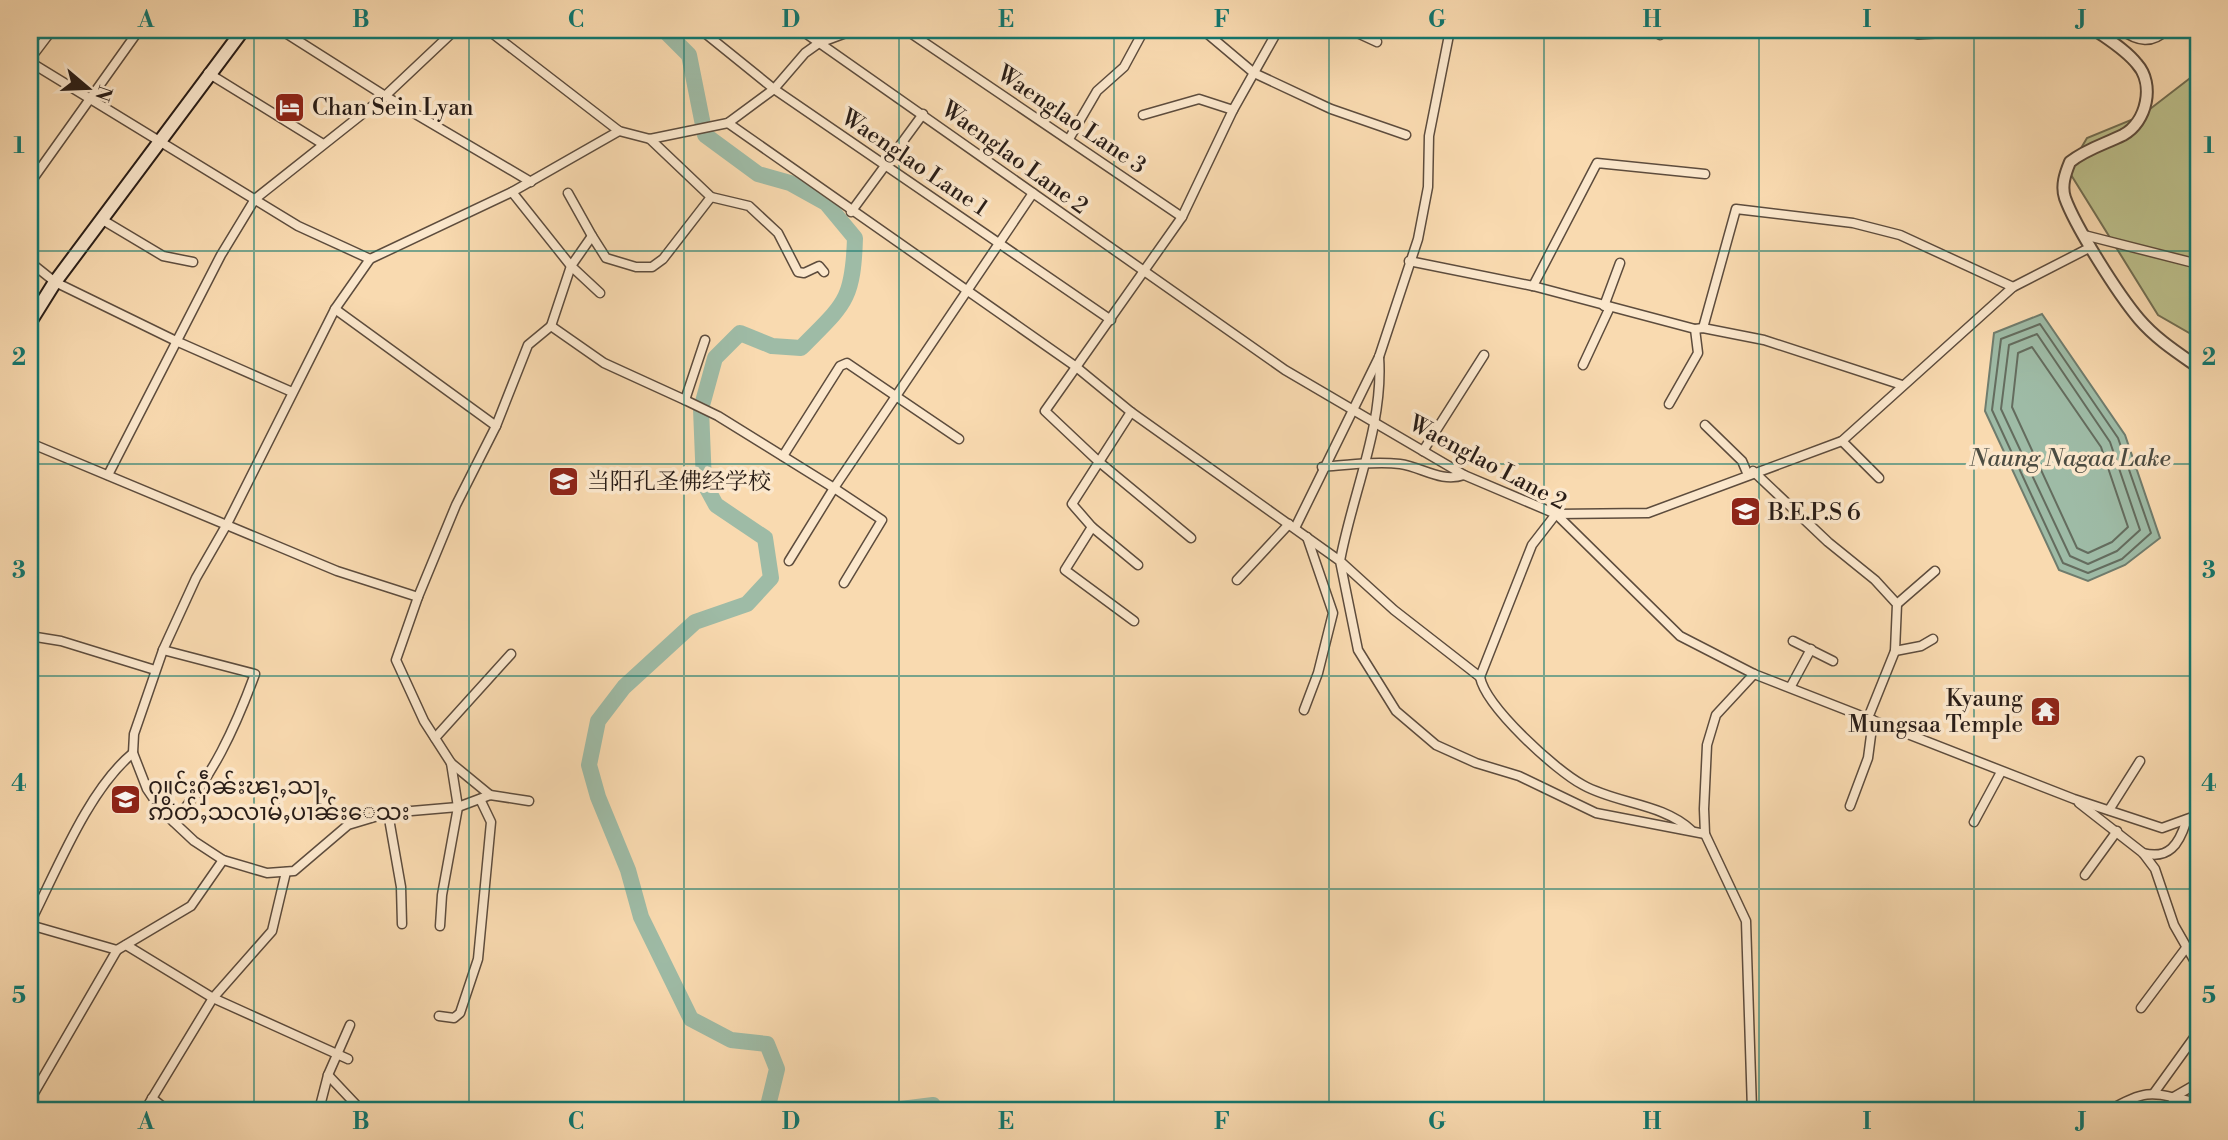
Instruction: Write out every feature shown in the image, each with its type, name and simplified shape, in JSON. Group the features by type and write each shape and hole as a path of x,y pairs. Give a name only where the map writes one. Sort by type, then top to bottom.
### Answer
{"main road":[{"path":"30,323 55,282 243,30"}],"street":[{"path":"52,30 30,61 298,226 370,259"},
{"path":"30,183 139,30"},
{"path":"281,30 385,96 531,182"},
{"path":"108,475 221,255 255,199 385,96 455,30"},
{"path":"488,30 619,131 650,139 728,123 774,89 819,43 854,30"},
{"name":"Waenglao Lane 1","path":"701,30 774,89 1111,320"},
{"name":"Waenglao Lane 2","path":"801,30 1033,192 1143,273 1350,410 1464,475 1556,514 1680,636 1754,674 1791,686 2074,799 2162,828 2186,822 2198,815"},
{"name":"Waenglao Lane 3","path":"906,30 1182,217"},
{"path":"1069,139 1097,91 1124,67 1144,30"},
{"path":"1203,30 1254,73 1331,109 1406,135"},
{"path":"1191,538 1098,461 1045,411 1182,217 1233,110 1278,30"},
{"path":"1351,30 1377,42"},
{"path":"1237,580 1292,526 1379,356 1418,239 1428,187 1429,136 1450,30"},
{"path":"1906,30 1918,33 1968,30"},
{"path":"2095,30 2140,66 2146,84 2146,100 2143,113 2126,134 2091,148 2070,162 2063,184 2065,198 2091,247 2139,319 2165,344 2198,367"},
{"path":"2122,30 2142,40 2152,40 2166,30"},
{"path":"208,74 323,144"},
{"path":"1143,115 1199,100 1233,110"},
{"path":"851,212 923,114"},
{"path":"728,123 851,212 1075,366 1131,412 1340,561 1394,610 1480,677 1498,712 1583,785 1678,818 1695,833"},
{"path":"529,801 490,795 458,807 388,813 348,825 294,871 267,873 222,860 174,822 147,789 133,753 136,720 163,650 196,578 227,524 335,309 370,259 512,192 619,131"},
{"path":"650,139 711,197 749,206 778,233 798,272 804,273 819,266 824,272"},
{"path":"1533,286 1597,163 1705,174"},
{"path":"512,192 571,266 600,293"},
{"path":"789,561 894,396 1033,192"},
{"path":"568,193 606,258 636,267 652,267 663,259 711,197"},
{"path":"1669,404 1698,353 1699,329 1736,209 1853,223 1900,235 2013,287"},
{"path":"101,219 163,256 193,262"},
{"path":"2084,235 2198,264"},
{"path":"490,795 451,763 403,680 396,660 418,597 456,505 496,426 528,345 551,326 571,266 592,236"},
{"path":"1480,677 1532,545 1556,514 1648,513 1842,441 2013,287 2091,247"},
{"path":"1409,261 1533,286 1699,329 1764,340 1902,385"},
{"path":"30,262 55,282 176,341 292,391"},
{"path":"1583,365 1607,307 1620,262"},
{"path":"335,309 496,426"},
{"path":"551,326 604,363 718,416 882,520 844,583"},
{"path":"684,400 705,340"},
{"path":"1423,451 1485,355"},
{"path":"1379,356 1380,376 1373,423 1349,511 1340,561 1358,650 1396,711 1436,745 1476,763 1519,776 1596,813 1705,834"},
{"path":"783,456 840,366 852,365 959,439"},
{"path":"1131,412 1072,504 1092,527 1138,565"},
{"path":"1705,425 1751,473 1875,580 1897,604 1895,651 1870,719 1868,758 1850,806"},
{"path":"1842,441 1879,478"},
{"path":"30,443 337,571 418,597"},
{"path":"1322,467 1363,463 1401,464 1447,478 1464,475"},
{"path":"1092,527 1065,570 1135,621"},
{"path":"1304,709 1318,673 1333,614 1307,537"},
{"path":"1897,604 1935,571"},
{"path":"30,636 61,641 155,670"},
{"path":"1895,651 1922,646 1933,639"},
{"path":"1793,641 1833,661"},
{"path":"1791,686 1811,649"},
{"path":"163,650 255,674 232,735 199,791 174,822"},
{"path":"435,738 511,654"},
{"path":"1752,1110 1746,921 1705,834 1707,745 1716,715 1754,674"},
{"path":"117,950 30,924 95,797 115,768 133,753"},
{"path":"2109,810 2140,761"},
{"path":"440,926 442,895 458,807 451,763"},
{"path":"1973,822 2001,772"},
{"path":"439,1016 454,1018 460,1013 478,960 491,822 480,799"},
{"path":"2074,799 2143,853 2155,869 2174,925 2198,967"},
{"path":"388,813 401,887 402,924"},
{"path":"2143,853 2155,856 2167,853 2180,842 2186,822"},
{"path":"2085,875 2117,831"},
{"path":"30,1100 117,950 191,906 222,860"},
{"path":"145,1110 213,999 272,931 286,872"},
{"path":"126,945 213,999 348,1059"},
{"path":"2141,1008 2186,948"},
{"path":"319,1110 328,1075 350,1025"},
{"path":"2154,1093 2198,1032"},
{"path":"328,1075 361,1110"},
{"path":"2172,1098 2198,1083"},
{"path":"2110,1110 2137,1094 2154,1093 2198,1103"},
{"path":"152,1098 167,1110"}],"green space":[{"path":"2198,72 2198,338 2158,315 2068,170 2087,138 2141,116"}],"water":[{"name":"Naung Nagaa Lake","path":"2042,314 2125,435 2160,538 2125,565 2088,581 2059,570 1985,411 1994,333"}],"waterway":[{"path":"664,30 689,55 705,135 758,174 790,183 826,203 855,238 852,276 848,289 827,321 801,348 772,346 740,333 715,358 701,409 704,483 716,505 765,538 771,578 747,604 695,622 624,687 598,721 589,765 598,797 628,870 641,917 691,1019 731,1040 767,1044 777,1069 767,1110"},
{"path":"893,1110 933,1105 936,1110"}],"place":[{"name":"Chan Sein Lyan","path":"289,107"},
{"name":"当阳孔圣佛经学校","path":"564,481"},
{"name":"B.E.P.S 6","path":"1745,512"},
{"name":"Kyaung Mungsaa Temple","path":"2046,711"},
{"name":"ႁူင်းႁဵၼ်းၽႃႇသႃႇ ဢိတ်ႇသလၢမ်ႇပၢၼ်းေသး","path":"125,799"}]}
